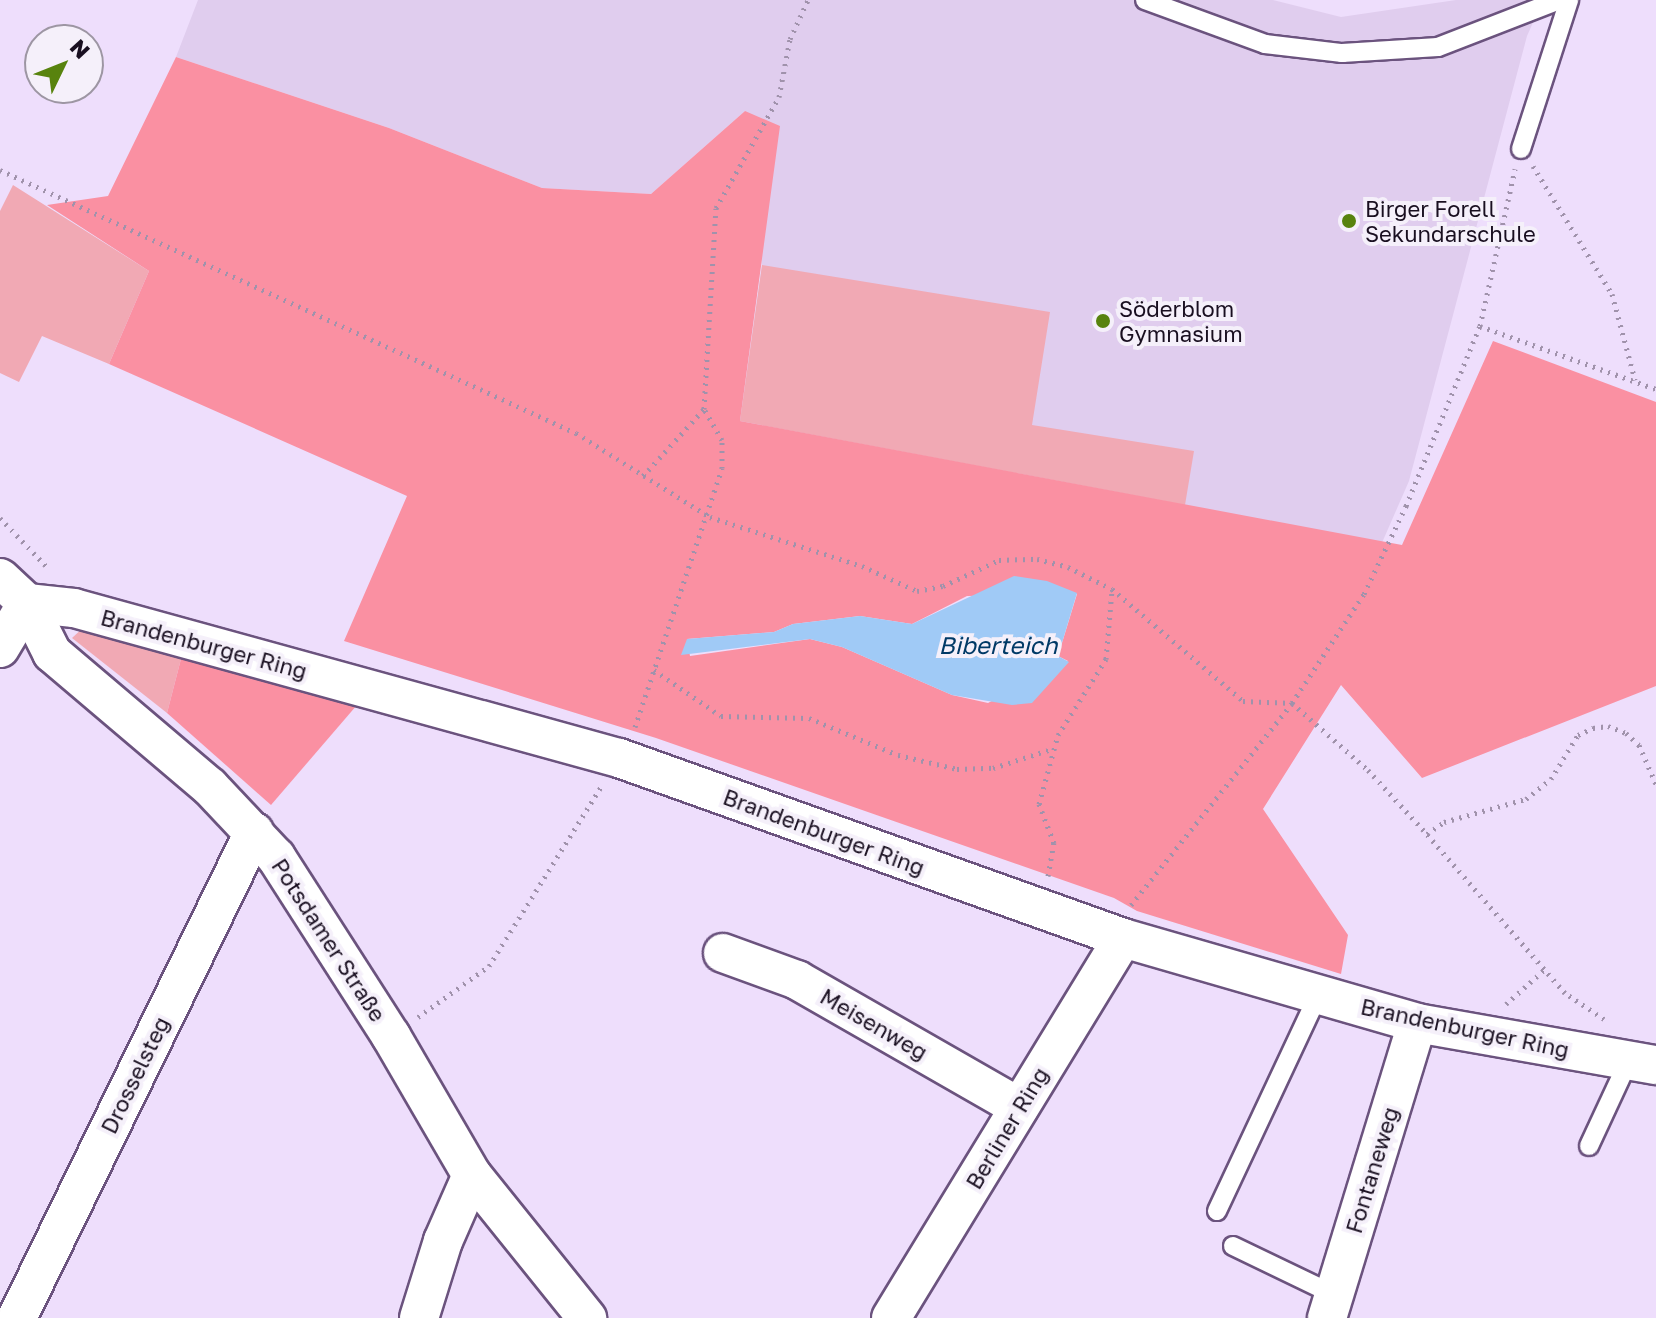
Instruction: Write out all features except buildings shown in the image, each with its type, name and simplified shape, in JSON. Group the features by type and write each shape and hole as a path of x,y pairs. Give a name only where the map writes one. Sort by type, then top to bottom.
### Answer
{"street":[{"path":"0,648 14,590"},
{"name":"Brandenburger Ring","path":"14,590 619,758 1042,911 1318,995 1417,1023 1643,1063"},
{"name":"Potsdamer Straße","path":"14,590 52,653 210,787 276,857 391,1036 472,1175 587,1318"},
{"name":"Drosselsteg","path":"17,1318 254,832"},
{"name":"Berliner Ring","path":"891,1318 1123,938"},
{"name":"Meisenweg","path":"723,953 797,980 1019,1107"},
{"name":"Fontaneweg","path":"1332,1307 1417,1023"},
{"path":"419,1318 443,1241 472,1175"}],"lane":[{"path":"1145,0 1265,44 1342,53 1438,47 1559,0"},
{"path":"1521,149 1569,0"},
{"path":"1217,1211 1318,995"},
{"path":"1589,1146 1643,1063"},
{"path":"1233,1246 1332,1307"}],"path":[{"path":"391,1036 489,966 631,740 710,517 722,468 722,440 704,409 716,208 779,97 790,39 808,0"},
{"path":"1123,938 1129,907 1292,703 1370,582 1480,326 1521,149"},
{"path":"1521,149 1612,294 1635,380"},
{"path":"0,170 576,433 710,517 862,566 917,591 943,586 999,560 1037,559 1112,589 1243,701 1292,703 1368,770 1565,993 1609,1023"},
{"path":"1480,326 1656,389"},
{"path":"643,476 704,409"},
{"path":"1042,911 1054,843 1039,804 1052,749 1106,659 1112,589"},
{"path":"654,670 721,716 809,718 898,755 957,769 993,768 1052,749"},
{"path":"1427,834 1444,822 1526,799 1551,779 1578,735 1593,728 1608,726 1626,733 1639,745 1656,784"},
{"path":"1502,1007 1544,970"}],"shaded area":[{"name":"Söderblom Gymnasium","path":"198,0 1273,0 1341,17 1456,0 1543,0 1527,36 1409,481 1381,545 740,421 762,265 745,111 651,194 542,188 389,128 176,57"},
{"path":"176,57 389,128 542,188 651,194 745,111 780,126 740,421 1402,545 1493,341 1656,402 1656,686 1422,778 1341,685 1263,809 1348,935 1341,974 1137,911 1114,898 656,738 344,641 407,496 109,364 149,271 47,205 108,196","holes":["1077,594 1058,656 1068,661 988,703 952,695 842,647 810,639 690,656 687,639 774,632 793,624 860,616 912,624 967,596"]},
{"path":"13,185 149,271 109,364 42,336 19,382 0,373 0,211"},
{"path":"762,265 1050,312 1032,425 1194,451 1185,505 740,421"},
{"path":"85,626 182,655 167,713 72,638"},
{"path":"182,655 357,705 271,805 167,713"}],"water":[{"name":"Biberteich","path":"1014,576 1047,581 1077,593 1058,656 1069,662 1032,703 1012,705 952,695 842,647 810,639 681,655 687,639 774,632 793,624 860,616 912,624"}],"place":[{"name":"Birger Forell Sekundarschule","path":"1349,221"},
{"name":"Söderblom Gymnasium","path":"1103,321"}]}
